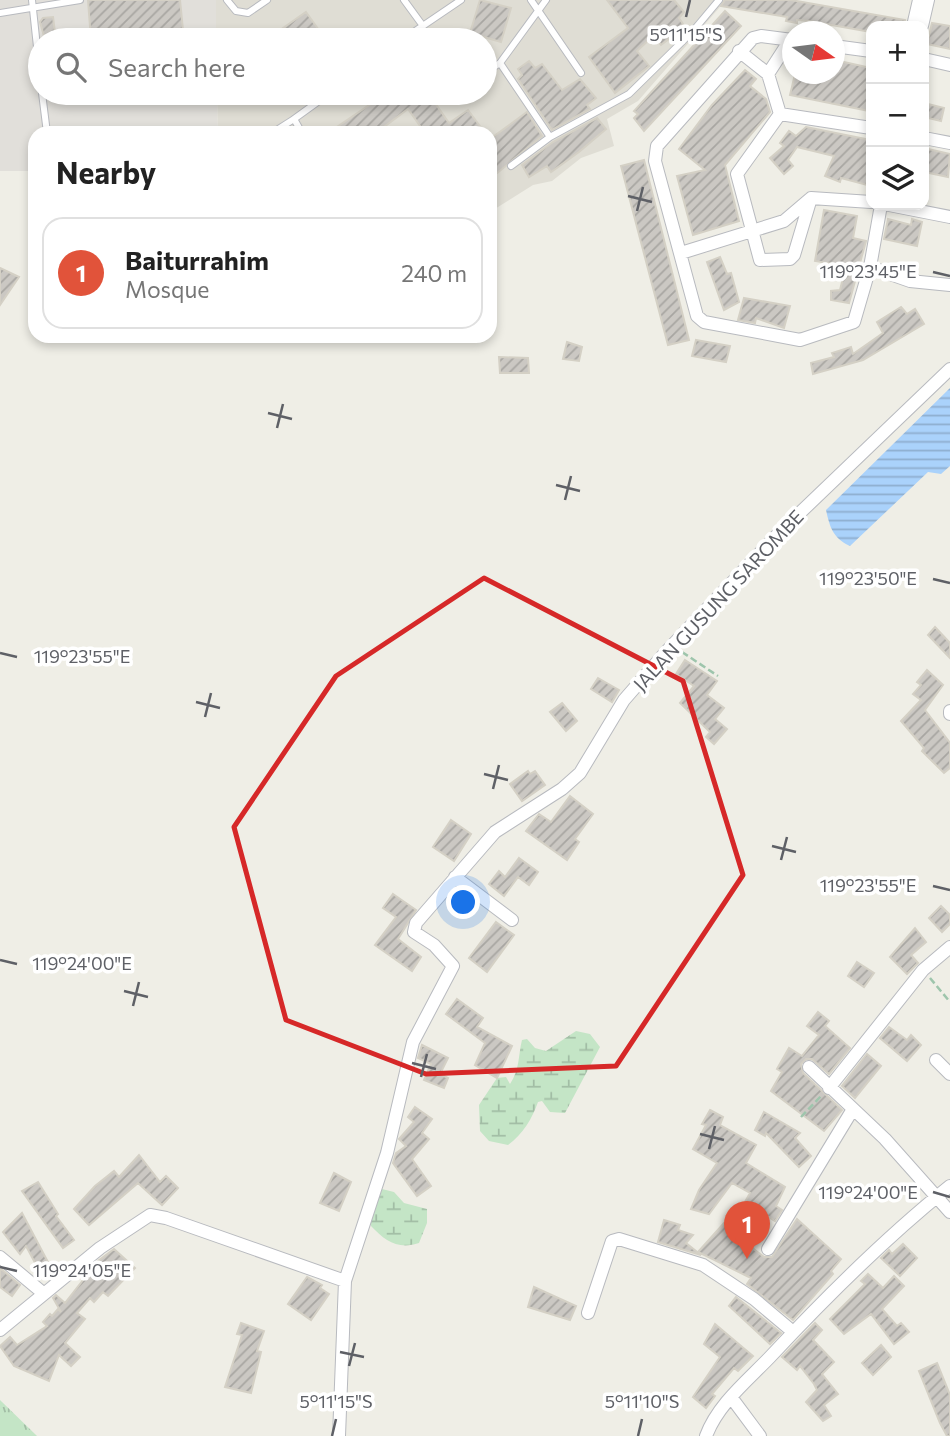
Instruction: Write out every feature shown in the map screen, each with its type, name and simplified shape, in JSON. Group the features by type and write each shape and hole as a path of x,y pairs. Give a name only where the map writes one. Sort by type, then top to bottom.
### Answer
{"street":[{"path":"914,21 919,0"},
{"path":"923,21 928,0"},
{"path":"782,39 758,36 739,51 657,146 655,161 696,316 704,322 805,340 852,323 858,317 880,210"},
{"path":"845,47 866,50"},
{"path":"739,51 768,74 780,114"},
{"path":"768,74 782,53"},
{"path":"929,60 950,65"},
{"path":"780,114 866,127"},
{"path":"780,114 738,171 750,230 760,260 791,258 811,198"},
{"path":"929,139 950,143"},
{"path":"681,253 784,221 811,198 866,202"},
{"path":"914,210 950,217"},
{"path":"870,267 910,281 950,285"},
{"name":"JALAN GUSUNG SAROMBE","path":"339,1436 345,1281 387,1153 413,1042 453,965 434,945 414,932 416,923 495,832 562,789 580,774 624,700 780,531 950,369"},
{"path":"455,877 512,920"},
{"path":"829,1088 923,970 950,947"},
{"path":"936,1060 950,1074"},
{"path":"808,1067 899,1154 950,1212"},
{"path":"768,1249 853,1109"},
{"path":"706,1436 731,1397 792,1331 879,1246 950,1185"},
{"path":"0,1330 43,1293 126,1229 149,1215 166,1218 345,1281"},
{"path":"588,1313 606,1252 612,1241 619,1239 703,1265 754,1299 792,1331"},
{"path":"0,1256 43,1293"},
{"path":"731,1397 760,1436"}],"lane":[{"path":"0,12 32,4 80,0"},
{"path":"227,0 236,11 248,13 267,0"},
{"path":"404,0 423,26 461,0"},
{"path":"531,0 581,73"},
{"path":"497,65 546,0"},
{"path":"511,166 550,137 629,94 693,31 719,0"},
{"path":"32,4 35,28"},
{"path":"500,63 550,137"},
{"path":"44,105 46,126"},
{"path":"283,126 313,105"},
{"path":"294,119 298,126"}],"path":[{"path":"674,646 718,677"},
{"path":"923,970 950,1002"},
{"path":"801,1117 829,1088"}],"highlighted area":[{"path":"484,578 683,681 743,875 616,1066 426,1074 286,1020 234,827 336,676"}],"shaded area":[{"path":"0,0 216,0 216,28 28,28 28,105 217,105 218,126 28,126 28,171 0,171"},
{"path":"216,0 726,0 638,101 607,119 614,146 581,158 552,181 533,185 497,208 497,126 218,126 217,105 497,105 497,28 216,28"}],"green space":[{"path":"576,1031 590,1034 600,1047 565,1113 550,1112 542,1101 538,1102 526,1126 508,1145 489,1141 480,1131 479,1105 497,1078 506,1077 510,1084 517,1068 522,1040 527,1039 535,1048 546,1051"},
{"path":"382,1189 394,1192 404,1203 427,1209 427,1223 419,1243 392,1243 371,1226 370,1217"},
{"path":"0,1400 37,1436 0,1436"}],"water":[{"path":"950,388 950,466 941,474 928,472 850,546 844,543 833,532 826,510"}],"building":[{"path":"88,0 180,0 183,28 90,28"},
{"path":"480,0 511,8 501,42 497,41 497,28 472,28"},
{"path":"607,0 674,0 684,12 679,18 685,27 661,45 653,36 637,51 649,66 615,93 589,57 628,28"},
{"path":"725,0 791,0 905,20 866,21 866,31 845,27 845,21 786,21 787,17 721,6"},
{"path":"725,11 741,26 644,131 634,118 638,114 634,111"},
{"path":"306,12 317,28 283,28"},
{"path":"53,17 54,28 42,28 40,22 43,18"},
{"path":"932,23 950,26 950,49 929,44"},
{"path":"529,61 535,68 542,64 562,90 580,79 596,98 587,105 590,109 552,130 518,79 522,75 518,69"},
{"path":"845,62 866,67 866,110 790,95 793,84 845,84"},
{"path":"745,70 756,79 750,86 766,99 770,112 725,165 739,221 693,235 677,176 705,170 679,149 712,105"},
{"path":"929,104 944,108 941,121 929,118"},
{"path":"369,105 436,105 449,123 468,110 480,126 420,126 408,109 385,126 338,126"},
{"path":"527,112 542,136 497,173 497,134"},
{"path":"597,118 606,129 551,172 547,166 529,177 522,165 553,142"},
{"path":"806,127 866,139 866,185 841,178 840,182 825,176 834,156 797,147 788,160 793,166 784,174 770,158 784,146 780,143 789,131 796,136"},
{"path":"929,149 950,154 948,177 929,173"},
{"path":"644,160 689,340 668,345 621,166"},
{"path":"824,210 857,216 853,238 866,241 849,303 831,300 831,291 840,290 846,266 815,261"},
{"path":"888,219 911,225 912,219 922,222 917,246 884,239"},
{"path":"720,257 727,274 731,273 739,302 724,310 707,262"},
{"path":"0,268 19,277 0,305"},
{"path":"744,298 790,306 784,328 756,318 755,323 738,320"},
{"path":"901,307 907,314 915,309 924,324 863,360 813,374 811,363 834,357 832,353 851,347 853,354 883,333 877,322"},
{"path":"696,340 730,346 726,362 692,356"},
{"path":"567,342 582,347 579,361 563,359"},
{"path":"499,357 528,358 529,373 500,373"},
{"path":"935,627 950,643 950,658 928,635"},
{"path":"685,660 717,681 707,695 724,708 715,719 727,729 714,744 706,737 710,732 680,703 694,686 676,674"},
{"path":"927,670 943,685 925,710 950,743 950,768 944,773 922,751 924,748 901,721 921,700 913,694 921,685 917,682"},
{"path":"598,678 619,690 612,702 591,689"},
{"path":"562,703 577,721 566,731 550,712"},
{"path":"528,771 530,774 535,771 545,785 522,801 510,784"},
{"path":"570,796 593,814 575,839 579,842 567,860 526,831 539,814 551,822"},
{"path":"451,820 471,834 454,861 433,847"},
{"path":"519,858 538,872 529,885 518,877 504,896 489,884 499,871 505,877"},
{"path":"393,894 416,910 398,939 421,957 412,971 375,945 396,917 383,908"},
{"path":"941,906 950,915 950,924 942,932 929,918"},
{"path":"496,922 514,935 487,972 469,958"},
{"path":"915,928 926,942 911,955 918,963 907,974 890,957"},
{"path":"857,962 874,973 864,987 848,976"},
{"path":"457,999 483,1018 477,1027 512,1046 497,1078 475,1065 485,1043 446,1014"},
{"path":"818,1012 829,1021 825,1026 850,1048 829,1074 812,1059 806,1059 801,1064 803,1073 842,1110 824,1131 771,1091 782,1072 777,1069 789,1048 802,1056 819,1035 807,1026"},
{"path":"889,1027 907,1040 911,1035 921,1045 907,1061 880,1038"},
{"path":"422,1045 448,1058 440,1074 448,1078 444,1088 424,1080 431,1064 418,1058"},
{"path":"867,1054 881,1066 855,1098 842,1086"},
{"path":"415,1107 432,1119 422,1133 429,1139 412,1159 431,1186 417,1196 393,1163 396,1153 406,1146 399,1139 414,1122 408,1117"},
{"path":"710,1110 723,1117 720,1125 756,1145 746,1163 785,1187 776,1206 782,1210 775,1221 764,1214 746,1243 764,1257 772,1257 797,1219 841,1259 831,1271 833,1274 793,1320 747,1284 751,1278 698,1252 724,1223 731,1227 750,1193 732,1183 709,1214 691,1209 699,1190 717,1163 693,1149 706,1125 702,1124"},
{"path":"764,1112 800,1133 795,1138 811,1156 799,1167 766,1133 765,1136 755,1130"},
{"path":"139,1155 160,1182 166,1176 178,1188 162,1205 138,1183 89,1225 74,1209 95,1186 114,1171 119,1177"},
{"path":"334,1173 351,1182 339,1211 320,1203"},
{"path":"38,1182 58,1214 56,1216 74,1240 63,1248 22,1191"},
{"path":"22,1213 50,1266 40,1272 26,1246 20,1254 3,1232"},
{"path":"664,1220 680,1225 678,1230 693,1235 686,1243 701,1255 658,1242"},
{"path":"903,1244 917,1258 900,1276 881,1258 889,1250 892,1254"},
{"path":"114,1249 135,1268 108,1296 103,1292 94,1302 90,1298 77,1313 85,1319 65,1343 80,1357 71,1366 59,1355 49,1381 14,1366 0,1346 10,1337 17,1345 47,1326 43,1322 50,1314 52,1316 58,1309 61,1312 53,1298 56,1295 65,1303 98,1261"},
{"path":"0,1268 20,1285 12,1296 0,1287"},
{"path":"868,1274 883,1288 894,1276 904,1286 882,1309 897,1326 901,1323 909,1332 894,1344 871,1314 844,1334 830,1319 865,1284 861,1281"},
{"path":"307,1277 322,1285 320,1288 329,1294 311,1320 288,1304"},
{"path":"534,1287 576,1306 570,1320 528,1307"},
{"path":"736,1297 781,1333 770,1344 729,1306"},
{"path":"241,1323 264,1331 257,1351 261,1352 251,1393 225,1387 242,1335 237,1334"},
{"path":"815,1323 822,1330 813,1340 834,1362 822,1374 838,1394 824,1405 831,1416 823,1421 806,1402 817,1390 814,1384 800,1366 797,1370 782,1357"},
{"path":"715,1324 753,1356 738,1371 734,1368 712,1394 715,1396 706,1408 693,1397 720,1357 704,1344"},
{"path":"881,1345 891,1357 873,1375 862,1363"},
{"path":"937,1363 950,1395 950,1436 947,1436 940,1423 919,1371"}],"place":[{"name":"Baiturrahim","path":"747,1259"}]}
